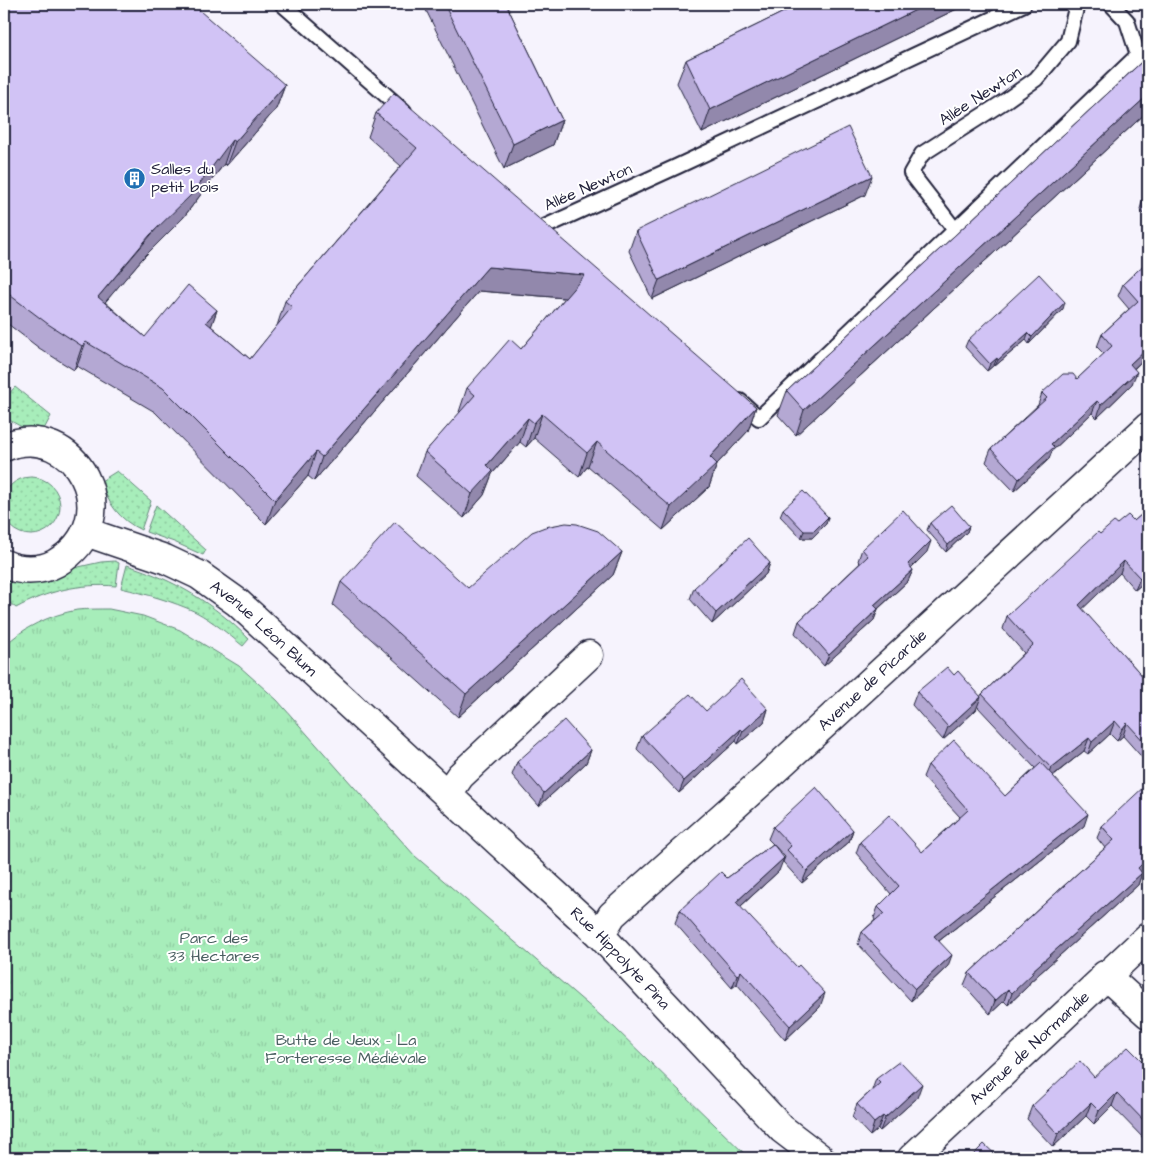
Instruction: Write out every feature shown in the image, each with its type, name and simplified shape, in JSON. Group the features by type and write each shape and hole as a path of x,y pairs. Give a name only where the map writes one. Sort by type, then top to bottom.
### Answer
{"street":[{"name":"Avenue de Picardie","path":"600,935 612,915 768,776 1148,427"},
{"path":"4,447 11,444 28,442 46,445 63,452 76,464 86,480 91,497 91,515 86,532 79,545 69,555 51,566 32,570 11,568 4,564"},
{"name":"Avenue Léon Blum","path":"86,532 165,559 199,575 230,597 414,765"},
{"path":"447,794 460,776 588,655"},
{"name":"Rue Hippolyte Pina","path":"414,765 600,935 782,1129 820,1158"},
{"name":"Avenue de Normandie","path":"912,1158 1148,936"},
{"path":"1105,976 1148,1014"}],"lane":[{"path":"282,4 415,120"},
{"name":"Allée Newton","path":"554,242 536,226 678,166 1024,4"},
{"name":"Allée Newton","path":"955,230 911,173 922,154 1036,79 1068,41 1077,4"},
{"path":"730,393 759,418 1138,55 1127,21 1111,4"}],"green space":[{"path":"15,387 51,416 42,433 20,426 4,417 4,399"},
{"path":"117,471 151,501 141,530 121,516 107,497 101,481"},
{"path":"31,477 47,482 55,490 60,506 55,522 47,530 31,535 15,530 7,522 2,506 7,490 15,482"},
{"path":"156,505 206,550 203,555 146,532"},
{"path":"115,561 119,563 116,586 77,587 40,597 16,608 4,598 4,583 7,581 52,578 74,568"},
{"path":"127,565 161,578 193,594 222,614 249,639 243,646 196,612 178,604 121,588"},
{"name":"Parc des 33 Hectares","path":"109,609 143,616 180,630 239,666 277,700 415,856 615,1028 749,1158 4,1158 4,647 19,633 57,615 77,610"}],"building":[{"path":"5,4 192,4 285,85 235,142 232,140 192,194 150,235 98,297 145,337 188,285 217,310 206,322 250,359 292,307 285,301 417,148 376,113 394,93 756,407 710,457 717,464 671,507 597,442 587,453 542,414 534,423 528,418 487,465 493,471 472,494 425,452 475,395 467,388 510,339 521,349 585,275 488,267 322,457 316,452 275,500 163,388 86,342 82,346 48,324 4,289"},
{"path":"444,4 506,4 562,120 513,144"},
{"path":"800,4 928,4 710,110 686,60"},
{"path":"1148,56 1148,95 804,410 787,391"},
{"path":"848,127 872,176 659,280 636,231"},
{"path":"1148,193 1148,201 1144,196"},
{"path":"1148,261 1148,347 1130,364 1137,372 1101,405 1097,401 1051,444 1054,447 1019,479 991,449 1047,398 1042,393 1063,374 1073,374 1077,379 1112,346 1102,334 1138,301 1123,284"},
{"path":"1039,274 1065,302 1032,337 1028,333 998,360 997,358 990,364 968,340"},
{"path":"803,491 828,517 814,531 804,531 783,509"},
{"path":"951,505 969,526 948,545 930,523"},
{"path":"1148,509 1148,570 1140,578 1124,561 1079,605 1146,680 1148,678 1148,746 1127,723 1122,729 1115,721 1092,742 1089,738 1051,768 982,694 1033,645 1007,616 1098,532 1100,534 1114,522 1117,524 1128,515 1134,521"},
{"path":"903,510 931,541 908,564 913,570 874,605 878,609 829,655 799,621 868,556 862,549"},
{"path":"395,522 468,588 532,532 545,527 566,523 577,524 598,531 622,552 466,694 341,582"},
{"path":"748,538 770,563 716,613 694,588"},
{"path":"947,667 954,675 958,671 981,697 948,727 917,692"},
{"path":"741,679 768,709 743,731 741,729 684,781 642,736 690,694 706,711"},
{"path":"564,720 591,750 544,793 517,762"},
{"path":"954,740 1005,796 1041,763 1088,814 934,936 952,955 915,989 862,932 884,913 878,907 899,886 860,842 889,815 922,852 968,810 928,765"},
{"path":"1148,783 1148,858 1138,868 1142,873 1031,972 1033,973 1012,993 1008,989 995,1001 969,973 1114,840 1102,826"},
{"path":"816,787 853,830 807,871 787,850 791,846 773,827"},
{"path":"773,844 784,858 736,902 797,967 799,965 825,993 790,1026 741,971 737,975 680,910 721,872 727,878"},
{"path":"1128,1047 1148,1067 1148,1125 1117,1093 1099,1111 1091,1103 1058,1134 1032,1106 1080,1061 1094,1077"},
{"path":"900,1061 922,1084 885,1118 883,1116 874,1123 857,1104 880,1083 876,1079"},
{"path":"984,1144 999,1158 970,1158"}],"place":[{"name":"Salles du petit bois","path":"135,178"}],"park label":[{"name":"Butte de Jeux – La Forteresse Médiévale","path":"346,1049"}]}
